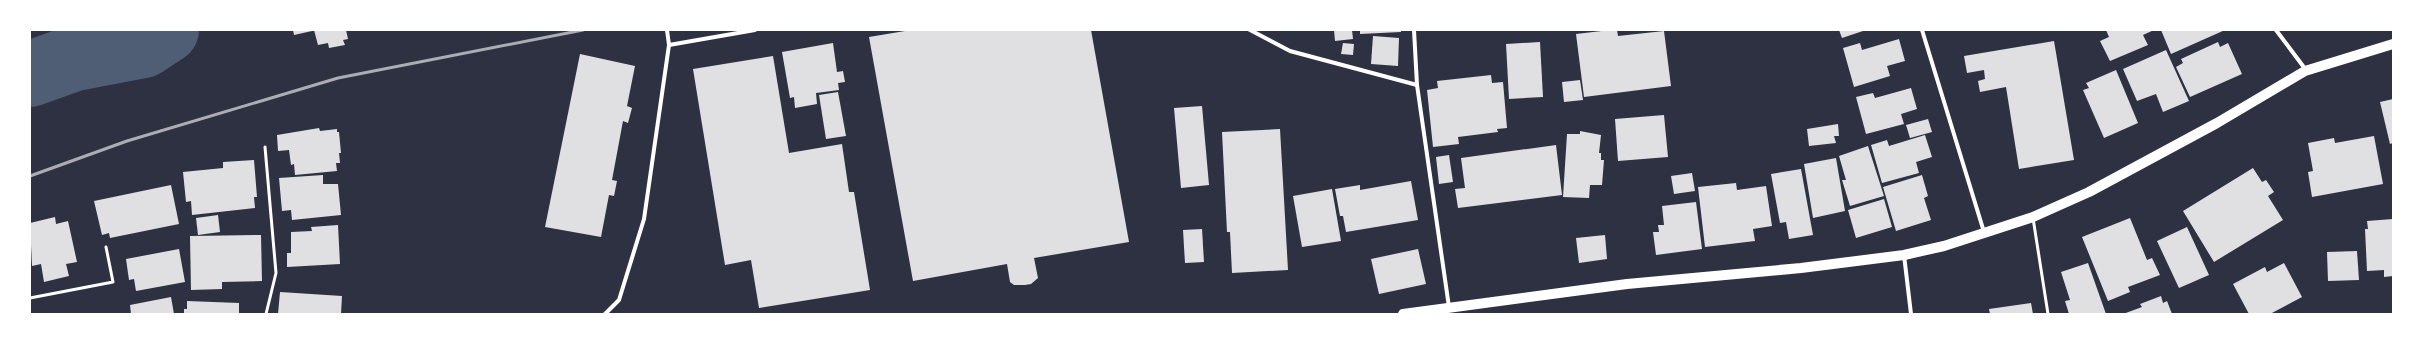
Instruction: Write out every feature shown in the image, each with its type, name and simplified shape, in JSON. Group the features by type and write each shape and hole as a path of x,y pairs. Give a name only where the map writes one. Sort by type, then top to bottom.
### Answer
{"main road":[{"path":"1403,314 1627,284 1801,268 1904,255 1984,234 2033,217 2140,166 2307,70 2393,44"}],"street":[{"path":"605,314 618,300 644,219 669,45 667,30"},
{"path":"669,45 755,30"},
{"path":"1250,30 1290,51 1417,85"},
{"path":"1414,30 1417,85 1449,307"},
{"path":"1922,30 1984,234"},
{"path":"2276,30 2307,70"},
{"path":"1904,255 1911,314"}],"lane":[{"path":"265,147 276,273 266,314"},
{"path":"2033,217 2048,314"},
{"path":"30,298 113,282 106,247"}],"building":[{"path":"293,30 312,30 312,31 294,35"},
{"path":"314,30 346,30 348,39 343,40 345,45 329,48 328,43 318,45"},
{"path":"911,30 1091,30 1129,242 1034,258 1038,278 1031,284 1014,285 1010,282 1007,264 913,281 869,37"},
{"path":"1334,30 1352,30 1353,39 1335,41"},
{"path":"1360,30 1401,30 1401,32 1360,34"},
{"path":"1617,30 1618,36 1664,31 1671,86 1584,97 1576,34"},
{"path":"1839,30 1866,30 1842,38"},
{"path":"2106,30 2154,30 2143,35 2148,45 2110,61 2100,41 2109,37"},
{"path":"2161,30 2225,30 2171,54"},
{"path":"1373,36 1399,38 1398,66 1371,64"},
{"path":"1899,39 1905,61 1887,66 1890,76 1854,87 1843,48 1860,43 1862,50"},
{"path":"2054,41 2074,160 2019,169 2006,87 1980,92 1978,81 1985,79 1984,70 1967,73 1964,56"},
{"path":"1540,42 1543,97 1509,99 1506,44"},
{"path":"2218,42 2220,47 2228,43 2242,74 2190,97 2176,67 2183,63 2181,59"},
{"path":"833,43 837,72 843,71 845,82 838,83 839,90 816,93 817,104 795,108 794,97 790,98 782,52"},
{"path":"1343,43 1354,44 1353,55 1341,54"},
{"path":"2166,50 2189,101 2163,112 2156,94 2137,101 2123,69"},
{"path":"580,54 635,66 627,106 632,108 628,123 623,121 612,180 617,181 614,196 609,195 601,237 545,227"},
{"path":"773,56 789,153 842,144 849,192 854,192 870,290 759,308 751,260 725,265 693,69"},
{"path":"2116,70 2138,123 2104,138 2083,90 2089,88 2086,83"},
{"path":"1491,75 1492,83 1503,82 1507,128 1497,129 1498,132 1458,137 1459,144 1433,147 1427,90 1438,88 1437,81"},
{"path":"1580,80 1583,100 1564,102 1562,82"},
{"path":"1911,88 1917,109 1901,114 1904,124 1866,134 1856,97 1873,93 1875,98"},
{"path":"838,92 846,136 826,139 819,95"},
{"path":"2393,99 2393,143 2390,144 2380,102"},
{"path":"1202,106 1209,185 1181,188 1174,108"},
{"path":"1664,115 1668,157 1618,161 1615,119"},
{"path":"1928,119 1932,132 1910,138 1906,125"},
{"path":"1838,124 1839,136 1834,136 1836,143 1809,146 1807,129"},
{"path":"319,128 320,131 337,129 337,132 339,132 341,153 339,153 340,163 336,163 337,171 295,175 294,164 291,165 289,150 278,151 277,135"},
{"path":"1280,129 1288,270 1232,273 1230,232 1227,232 1222,132"},
{"path":"1580,131 1601,135 1599,153 1601,153 1601,160 1604,160 1602,185 1590,185 1589,198 1563,197 1567,134 1580,134"},
{"path":"1925,135 1932,157 1916,162 1919,173 1882,183 1871,145 1887,140 1889,146"},
{"path":"2374,136 2383,184 2312,197 2308,172 2313,171 2308,143 2334,138 2335,143"},
{"path":"1556,145 1562,195 1458,208 1455,189 1465,188 1461,158"},
{"path":"1868,146 1884,196 1850,206 1842,180 1846,180 1839,156"},
{"path":"1449,155 1453,182 1439,184 1436,157"},
{"path":"1836,158 1845,211 1813,218 1804,164"},
{"path":"254,160 257,197 254,197 255,208 192,215 191,201 186,202 183,172 223,168 223,162"},
{"path":"2253,168 2262,182 2266,180 2274,192 2268,196 2283,220 2214,262 2183,211"},
{"path":"1801,169 1813,235 1789,239 1786,222 1780,223 1771,174"},
{"path":"1692,173 1695,191 1674,194 1671,176"},
{"path":"323,175 323,184 338,184 341,215 292,220 291,210 282,211 279,178"},
{"path":"1922,175 1928,196 1924,198 1931,220 1896,231 1883,187"},
{"path":"1411,181 1418,220 1346,232 1343,216 1340,216 1335,189 1360,185 1360,190"},
{"path":"1736,183 1737,190 1766,186 1772,226 1753,229 1755,241 1705,247 1698,187"},
{"path":"171,185 179,224 110,238 109,233 102,235 94,201"},
{"path":"1332,189 1341,241 1302,247 1293,196"},
{"path":"1884,199 1892,227 1856,238 1848,210"},
{"path":"1696,202 1702,249 1656,255 1653,232 1659,232 1658,225 1664,225 1662,206"},
{"path":"218,215 220,232 198,235 196,218"},
{"path":"55,217 56,224 68,221 77,262 66,264 69,276 44,282 41,264 32,266 30,223"},
{"path":"2130,218 2147,260 2152,258 2160,275 2128,287 2130,292 2108,301 2082,237"},
{"path":"2393,219 2393,276 2384,277 2384,270 2367,271 2365,229 2368,229 2367,221"},
{"path":"338,225 340,264 287,267 287,253 291,253 291,232 312,231 311,227"},
{"path":"2187,227 2209,275 2179,288 2157,241"},
{"path":"1202,229 1204,262 1185,263 1183,230"},
{"path":"261,235 262,281 222,282 222,289 191,290 190,236"},
{"path":"1605,235 1607,259 1579,263 1576,238"},
{"path":"179,249 185,282 136,291 134,279 129,280 126,259"},
{"path":"1418,249 1426,284 1379,294 1371,259"},
{"path":"2357,251 2359,280 2328,281 2327,252"},
{"path":"2088,263 2106,314 2069,314 2065,301 2070,300 2061,272"},
{"path":"2284,263 2302,297 2270,314 2249,314 2233,284 2265,267 2267,272"},
{"path":"280,292 342,296 341,314 278,314"},
{"path":"2161,296 2163,303 2167,301 2172,314 2123,314 2142,307 2140,304"},
{"path":"171,297 174,314 131,314 130,305"},
{"path":"187,301 239,303 239,314 184,314 184,309 187,309"},
{"path":"2031,303 2033,314 1990,314 1989,309"}],"waterway":[{"path":"30,74 75,58 143,45 166,30"}],"railway":[{"path":"30,176 127,141 338,78 583,30"}]}
